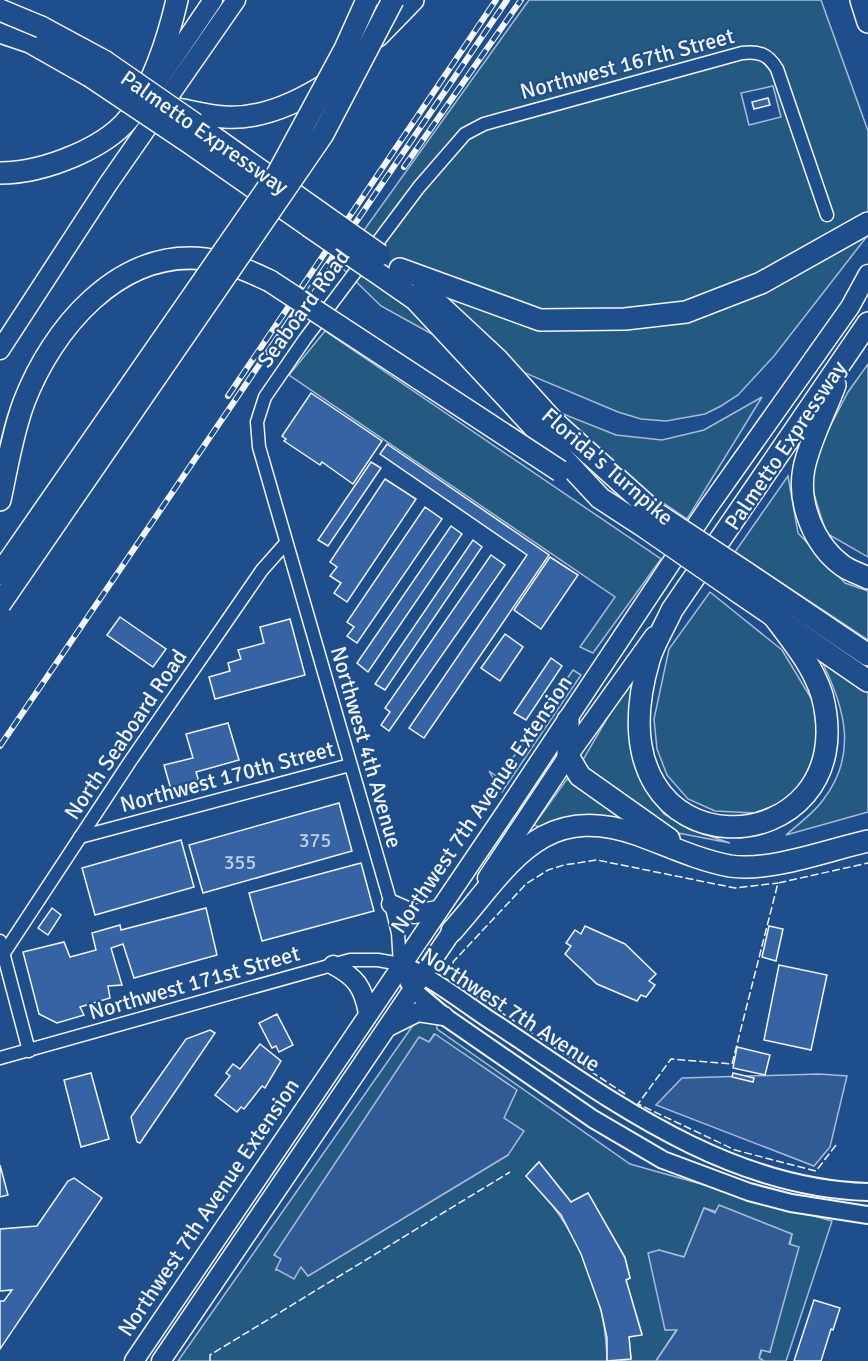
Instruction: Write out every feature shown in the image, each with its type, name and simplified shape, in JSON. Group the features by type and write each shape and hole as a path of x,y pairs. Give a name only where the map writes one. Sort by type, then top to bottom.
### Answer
{"highway":[{"path":"0,25 18,0"},
{"path":"0,173 30,170 68,159 112,134 134,112 161,55 177,0"},
{"path":"0,574 278,173 345,49 367,0"},
{"path":"0,604 323,134 393,0"},
{"path":"194,125 224,117 258,115 307,97 352,67 412,0"},
{"path":"861,0 868,22"},
{"name":"Palmetto Expressway","path":"0,10 36,34 194,125"},
{"name":"Palmetto Expressway","path":"0,32 36,34"},
{"name":"Palmetto Expressway","path":"97,68 173,108 314,219 375,262"},
{"path":"375,262 540,320 625,319 686,312 761,283 868,223"},
{"path":"0,500 16,427 34,378 63,332 101,291 136,271 187,259 229,263 270,281 600,498 650,520 741,582 868,655"},
{"path":"375,262 416,300 600,498"},
{"name":"Florida's Turnpike","path":"400,269 498,360 553,421 650,520"},
{"name":"Palmetto Expressway","path":"769,610 809,667 822,694 828,721 829,745 823,770 810,793 789,813 763,824 736,829 706,824 680,810 658,788 645,758 639,724 642,692 649,658 672,610 868,323"},
{"path":"848,352 804,468 803,497 810,524 824,548 844,567 868,578"},
{"path":"741,582 769,610 868,681"},
{"path":"568,720 568,756 580,776 691,855"},
{"path":"452,931 520,854 544,835 574,824 606,825 691,855 732,866 767,864 868,841"}],"main road":[{"path":"134,112 164,74 213,0"},
{"path":"0,350 115,175 236,0"},
{"name":"Northwest 7th Avenue Extension","path":"134,1361 400,964 568,720 707,509 850,307 868,274"},
{"name":"Northwest 7th Avenue Extension","path":"161,1361 568,756 672,610"},
{"path":"390,904 414,914 438,910"},
{"path":"333,965 356,979 365,996 368,1012"},
{"path":"386,1028 418,1012 444,1016"}],"street":[{"name":"Northwest 167th Street","path":"474,128 687,67 742,53 762,53 777,69 827,215"},
{"name":"Seaboard Road","path":"286,543 259,447 257,422 259,409 304,339 419,187 451,148 474,128"},
{"name":"Northwest 4th Avenue","path":"286,543 398,933 400,964"},
{"name":"North Seaboard Road","path":"2,947 262,570 286,543"},
{"name":"Northwest 170th Street","path":"80,837 350,765"},
{"path":"2,947 29,1051"},
{"name":"Northwest 171st Street","path":"0,1058 350,960 378,960 400,964"},
{"name":"Northwest 7th Avenue","path":"400,964 444,1016 593,1119 663,1160 749,1192 791,1203 868,1215"},
{"name":"Northwest 7th Avenue","path":"417,982 659,1129 726,1161 784,1179 868,1192"}],"shaded area":[{"path":"529,0 821,0 868,131 868,235 774,356 738,395 721,406 705,414 666,421 641,419 618,412 430,333 381,306 339,265","holes":["773,86 781,117 749,125 741,93"]},
{"path":"325,331 661,559 593,653 580,647 615,597 289,375"},
{"path":"868,364 868,557 826,533 807,471 848,392"},
{"path":"488,384 616,435 662,440 704,430 762,397 687,519"},
{"path":"788,476 798,533 845,583 868,591 868,640 735,552"},
{"path":"710,592 782,650 814,703 818,749 798,790 779,804 754,813 715,811 688,799 667,775 657,749 654,719 669,649"},
{"path":"822,662 868,692 868,812 786,835 819,805 834,783 841,766 844,749 842,714"},
{"path":"573,670 581,675 502,792 492,786 493,778 489,771 499,778"},
{"path":"634,672 629,731 644,784 664,814 689,829 730,843 673,832 580,765"},
{"path":"567,779 640,827 586,818 540,827 534,825"},
{"path":"416,1021 437,1022 437,1029 630,1164 832,1221 786,1361 764,1361 759,1358 762,1350 770,1352 792,1234 704,1208 684,1257 659,1250 666,1330 677,1329 656,1361 619,1361 631,1358 629,1337 642,1334 626,1280 630,1278 625,1257 588,1193 571,1202 539,1162 526,1176 559,1215 584,1261 601,1310 607,1361 178,1361","holes":["434,1034 503,1118 508,1155 308,1276 301,1267 276,1270 421,1038 429,1042"]},
{"path":"435,1034 517,1090 504,1118 524,1131 508,1155 308,1276 301,1267 294,1279 276,1269 281,1259 274,1255 419,1037 429,1042"},
{"path":"819,1074 847,1076 830,1147 814,1166 656,1105 682,1078"},
{"path":"719,1205 792,1234 789,1244 799,1247 770,1352 761,1350 759,1358 764,1361 656,1361 677,1330 665,1330 648,1253 659,1250 684,1257 704,1208 715,1213"}],"building":[{"path":"768,98 770,105 754,109 752,102"},
{"path":"311,393 382,441 353,484 322,462 320,465 284,441 286,439 282,436"},
{"path":"387,444 549,555 424,738 409,728 527,555 380,454"},
{"path":"371,462 381,468 328,546 318,540"},
{"path":"385,479 416,499 347,602 334,593 341,583 330,576 337,567 330,562"},
{"path":"425,507 442,519 357,643 347,636 354,627 347,622"},
{"path":"451,526 462,534 368,672 357,663"},
{"path":"473,540 482,547 385,690 375,684"},
{"path":"491,555 505,565 389,731 381,725 390,712 385,708"},
{"path":"550,557 578,575 541,629 514,610"},
{"path":"120,617 166,649 153,667 107,635"},
{"path":"290,619 305,675 215,699 209,677 230,671 228,663 241,659 238,650 264,643 260,627"},
{"path":"505,634 523,647 500,681 481,668"},
{"path":"551,658 562,666 526,720 514,713"},
{"path":"228,723 239,760 196,772 200,785 172,793 164,765 193,758 186,734"},
{"path":"339,803 352,851 203,893 189,845"},
{"path":"181,840 194,887 95,915 82,868"},
{"path":"361,863 374,911 262,941 249,893"},
{"path":"52,908 61,915 48,935 38,928"},
{"path":"206,908 217,955 134,978 123,944 111,948 122,985 108,986 110,998 80,1007 84,1015 57,1023 39,1014 23,952 64,942 70,957 96,950 92,933 120,925 121,930"},
{"path":"585,926 625,944 656,974 649,981 655,985 646,997 641,995 637,1001 597,984 565,954 571,946 566,943 575,930 581,934"},
{"path":"769,926 783,929 776,961 762,957"},
{"path":"779,965 827,975 811,1050 764,1040"},
{"path":"277,1014 293,1045 279,1052 276,1046 272,1048 259,1023"},
{"path":"210,1030 215,1033 140,1143 137,1142 131,1117 186,1039"},
{"path":"260,1044 281,1061 265,1088 262,1086 244,1109 241,1107 237,1112 215,1095 230,1076 226,1073 233,1064 240,1069"},
{"path":"737,1047 770,1055 765,1075 733,1068"},
{"path":"91,1073 109,1139 81,1147 64,1080"},
{"path":"733,1073 754,1078 753,1082 732,1077"},
{"path":"539,1162 571,1202 588,1193 625,1258 630,1278 626,1280 642,1335 629,1337 631,1359 607,1361 607,1338 601,1310 581,1254 561,1215 526,1176"},
{"path":"0,1165 8,1195 0,1197"},
{"path":"74,1178 102,1198 0,1349 0,1301 4,1301 12,1290 0,1291 0,1229 37,1226 68,1181"},
{"path":"814,1300 840,1308 833,1330 831,1329 821,1361 794,1361"}],"railway":[{"path":"228,396 496,0"},
{"path":"0,746 507,0"},
{"path":"404,167 521,0"}],"fence":[{"path":"625,1094 461,986 453,962 526,884 548,870 564,865 597,860 735,888 778,883"},
{"path":"836,1145 816,1171 735,1150 638,1104 671,1059 732,1064 778,883 868,863"},
{"path":"210,1361 210,1355 510,1172"}]}
